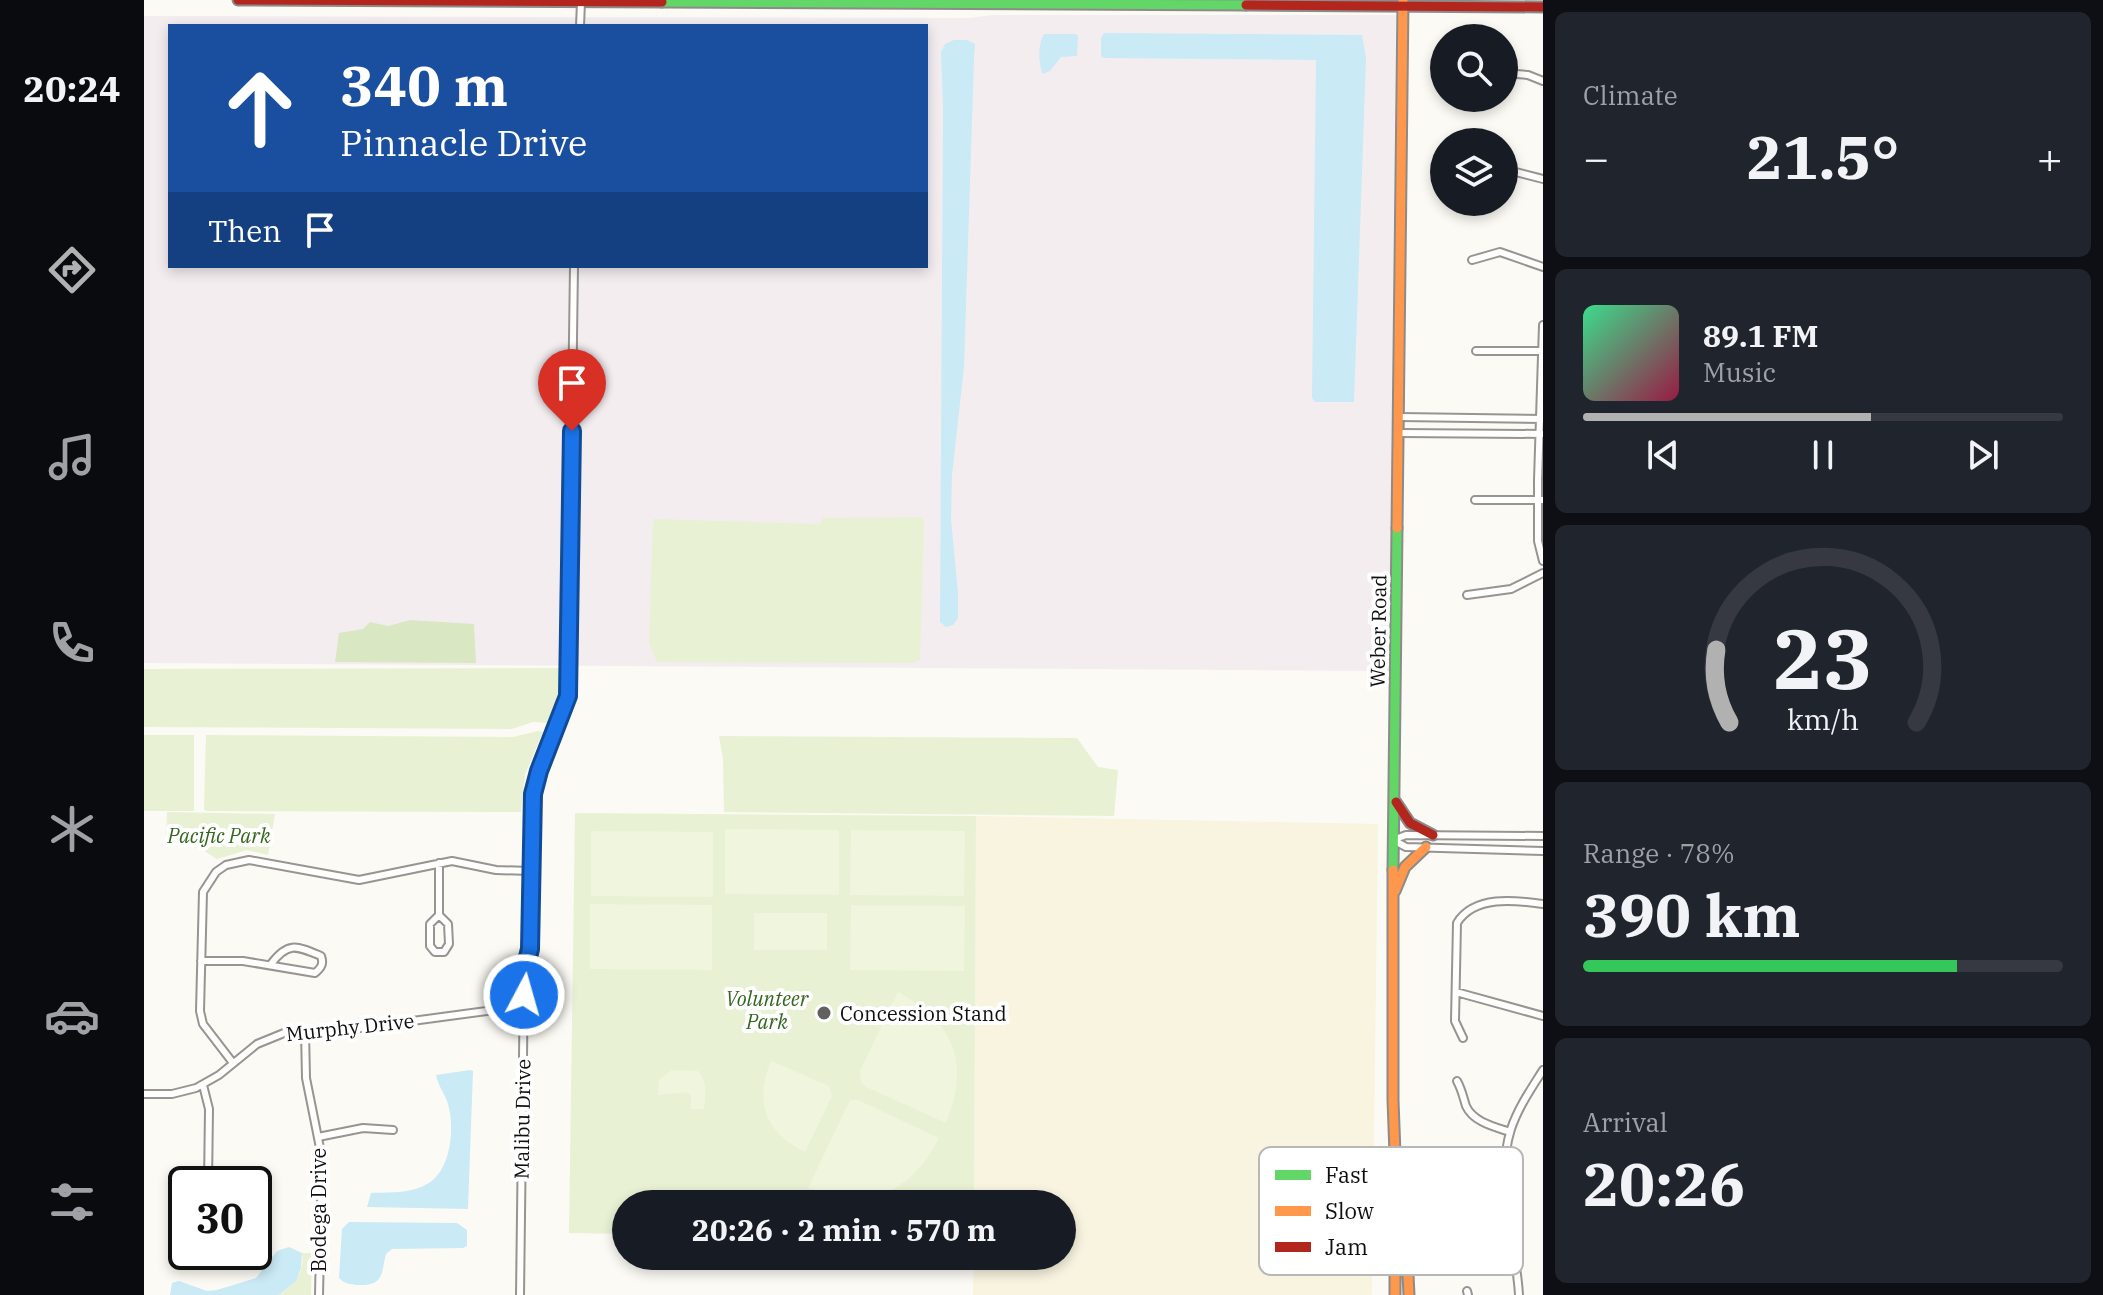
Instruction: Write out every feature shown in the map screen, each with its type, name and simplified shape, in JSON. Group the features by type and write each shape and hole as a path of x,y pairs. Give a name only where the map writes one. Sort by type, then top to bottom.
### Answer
{"main road":[{"path":"238,0 1403,3 1543,7"},
{"name":"Weber Road","path":"1395,1147 1393,840 1403,3"},
{"path":"1394,796 1408,824 1433,835"},
{"path":"1393,898 1405,867 1426,847"},
{"name":"Weber Road","path":"1395,1275 1395,1295"},
{"name":"Weber Road","path":"1408,1275 1409,1295"}],"street":[{"path":"580,24 581,0"},
{"path":"1518,74 1543,81"},
{"path":"1518,173 1542,179 1543,170"},
{"path":"1472,260 1500,252 1543,267"},
{"name":"Malibu Drive","path":"520,1295 524,1006 525,969 530,949 533,794 568,696 574,268"},
{"path":"1543,325 1538,480 1541,500 1538,541 1543,561"},
{"path":"1476,351 1542,351"},
{"path":"1400,417 1541,419"},
{"path":"1400,433 1541,434"},
{"path":"1538,480 1543,469"},
{"path":"1475,500 1541,500"},
{"path":"1467,595 1511,589 1543,573"},
{"path":"1393,840 1406,835 1543,836"},
{"path":"1393,840 1406,847 1543,851"},
{"path":"233,1063 203,1024 200,1011 203,892 216,872 226,865 249,860 359,880 452,861 496,870 530,871"},
{"path":"439,863 439,915 448,924 449,944 444,952 435,952 430,946 430,924 439,915"},
{"path":"1463,1038 1455,1021 1455,933 1462,914 1481,903 1543,904"},
{"path":"201,961 243,961 315,973 323,961 321,956 291,947 280,952 271,964"},
{"path":"1456,992 1543,1016"},
{"name":"Murphy Drive","path":"144,1094 172,1094 203,1085 270,1037 524,1006"},
{"name":"Bodega Drive","path":"305,1031 306,1078 322,1176 319,1295"},
{"path":"1508,1147 1517,1113 1543,1070"},
{"path":"1457,1081 1467,1108 1473,1115 1484,1123 1510,1132"},
{"path":"203,1085 209,1109 208,1166"},
{"path":"318,1137 363,1128 393,1130"},
{"path":"1516,1275 1519,1295"}],"shaded area":[{"path":"992,15 1396,15 1389,671 144,663 144,16 969,18"},
{"path":"976,816 1378,824 1374,1147 1259,1147 1259,1275 1372,1275 1372,1295 973,1295 974,1270 1076,1270 1076,1190 974,1190"}],"green space":[{"path":"922,517 920,660 911,663 657,662 649,643 653,519 820,524 823,518"},
{"path":"410,620 474,624 476,663 335,662 339,633 363,629 370,622 388,626"},
{"path":"564,668 547,723 533,722 512,729 144,727 144,669"},
{"path":"543,732 525,774 521,812 204,809 206,735 513,737"},
{"path":"144,735 194,735 194,811 144,811"},
{"path":"719,736 1077,738 1098,767 1118,770 1114,816 724,812 723,759"},
{"name":"Pacific Park","path":"167,812 275,814 268,855 247,850 217,859 193,844 166,843"},
{"name":"Volunteer Park","path":"575,813 976,816 974,1190 612,1190 612,1234 569,1233"},
{"path":"725,829 839,830 839,895 725,894"},
{"path":"851,830 965,831 964,896 850,895"},
{"path":"591,831 713,832 713,897 591,896"},
{"path":"590,904 712,905 712,970 590,969"},
{"path":"851,905 965,906 964,971 850,970"},
{"path":"754,913 827,913 827,950 754,950"},
{"path":"898,992 933,1017 945,1031 952,1047 957,1082 946,1123 861,1082 860,1071"},
{"path":"771,1061 829,1086 832,1096 805,1152 780,1135 767,1114 764,1090"},
{"path":"672,1070 698,1071 705,1084 704,1109 691,1109 688,1092 658,1095 659,1080"},
{"path":"850,1100 858,1100 939,1138 915,1173 891,1190 808,1188"},
{"path":"302,1253 312,1253 311,1295 279,1295 297,1277 302,1266"}],"water":[{"path":"1104,33 1362,35 1366,58 1354,402 1315,402 1312,398 1316,60 1104,58 1101,56 1101,38"},
{"path":"1044,34 1078,36 1077,56 1061,57 1050,71 1043,74 1039,54"},
{"path":"967,40 975,44 964,367 952,475 951,519 958,618 953,625 946,627 940,622 941,52 945,44"},
{"path":"473,1071 468,1209 367,1207 371,1193 414,1189 435,1178 446,1160 451,1137 448,1104 436,1075"},
{"path":"349,1222 457,1223 467,1230 467,1246 392,1249 386,1254 377,1281 366,1285 350,1284 339,1278 342,1229"},
{"path":"289,1247 302,1253 296,1281 279,1295 170,1295 172,1283 179,1281 207,1291 256,1278 262,1270 272,1270 272,1257 277,1251"}],"traffic: fast":[{"path":"662,2 1246,5"},
{"path":"1393,870 1397,528"}],"traffic: slow":[{"path":"1397,528 1403,0"},
{"path":"1395,891 1405,867 1426,847"},
{"path":"1393,870 1395,1147"},
{"path":"1395,1275 1395,1295"},
{"path":"1408,1275 1409,1295"}],"traffic: jam":[{"path":"238,0 662,2"},
{"path":"1246,5 1543,7"},
{"path":"1396,802 1410,823 1433,835"}],"place":[{"name":"Concession Stand","path":"824,1013"}],"route":[{"path":"524,995 530,949 533,794 546,750 568,696 572,431"}]}
